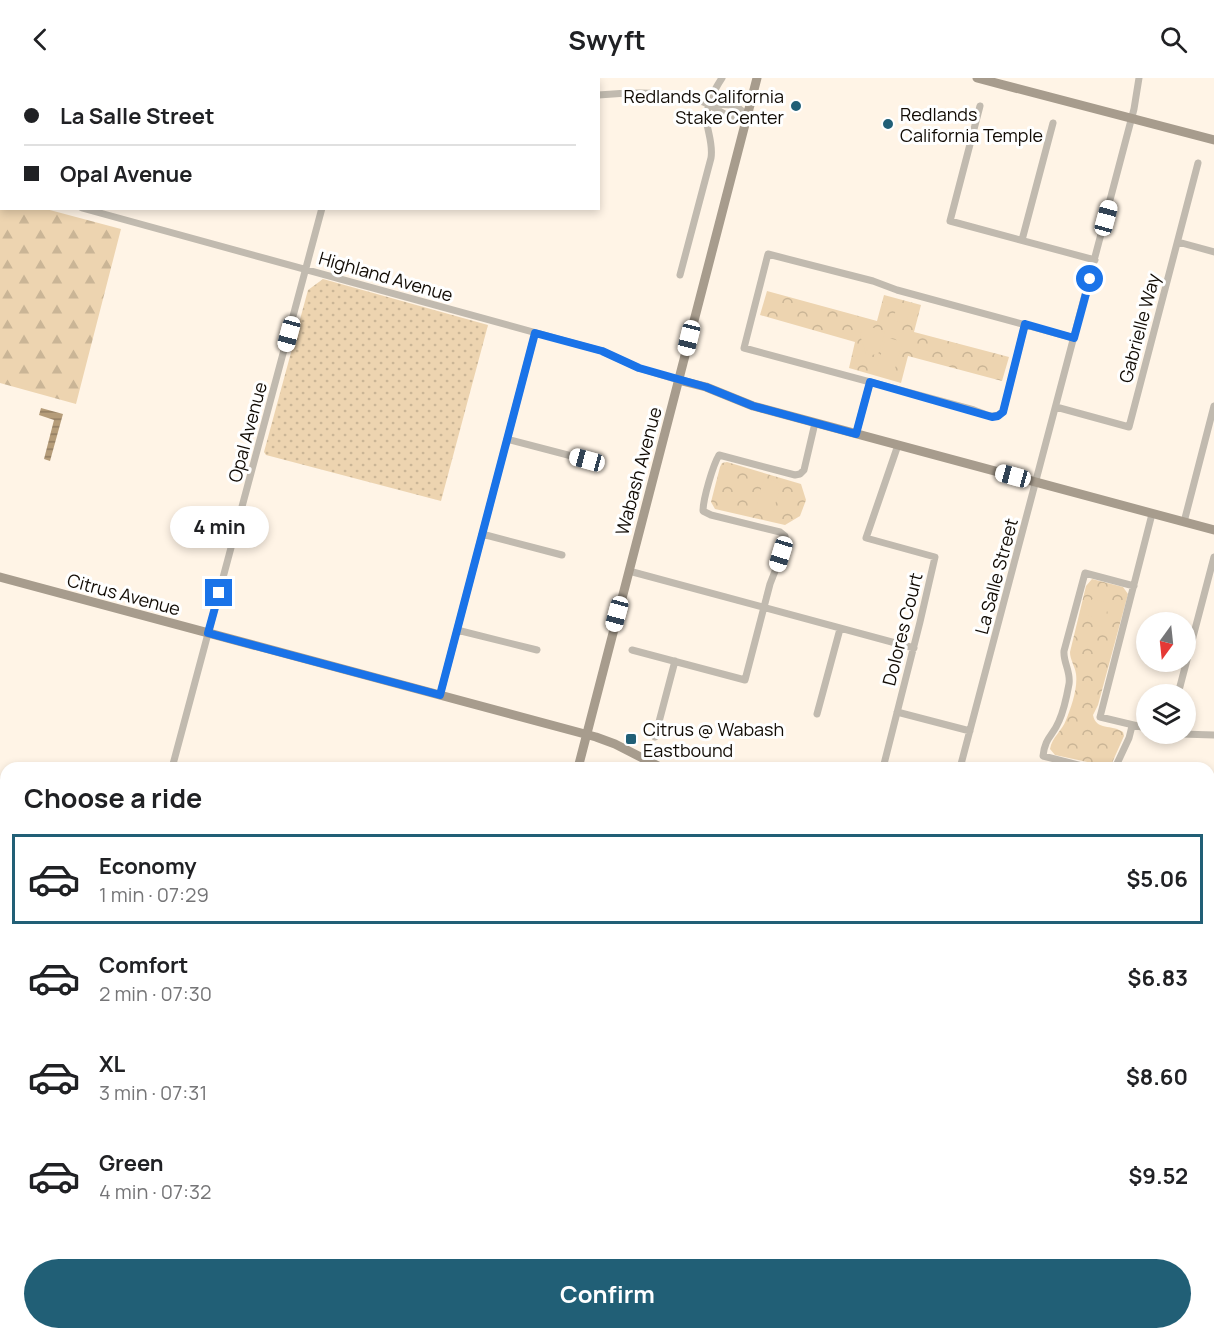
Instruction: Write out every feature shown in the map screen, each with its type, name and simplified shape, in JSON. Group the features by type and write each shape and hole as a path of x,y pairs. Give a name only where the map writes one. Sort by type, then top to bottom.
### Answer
{"street":[{"path":"680,275 711,158 712,149 707,118 714,90 723,78"},
{"name":"Wabash Avenue","path":"580,762 757,78"},
{"path":"977,78 1214,140"},
{"name":"La Salle Street","path":"962,762 1132,118 1138,78"},
{"path":"600,95 657,94 710,105 728,104 739,107 747,116 736,119 724,116 710,105"},
{"path":"980,106 950,221 1095,260"},
{"path":"1022,240 1053,123"},
{"name":"Gabrielle Way","path":"1056,407 1129,427 1198,163"},
{"name":"Highland Avenue","path":"89,210 602,351 639,368 678,380"},
{"name":"Opal Avenue","path":"174,762 321,210"},
{"path":"1178,243 1214,252"},
{"path":"1025,324 1003,412 992,417 744,348 768,254 873,281 897,290 1025,324 1074,338"},
{"path":"440,695 535,333"},
{"path":"678,380 706,387 753,406 1214,530"},
{"path":"856,434 870,382"},
{"path":"1184,522 1214,406"},
{"path":"632,650 746,680 770,584 786,543 785,536 780,532 711,515 703,511 703,503 719,455 795,475 800,474 804,470 815,423"},
{"path":"507,439 587,460"},
{"name":"Dolores Court","path":"884,762 935,557 866,538 898,445"},
{"path":"1136,727 1100,717 1152,514"},
{"path":"482,534 562,555"},
{"path":"1181,684 1214,557"},
{"path":"629,571 914,648"},
{"path":"1066,762 1043,756 1048,736 1059,722 1070,683 1064,651 1084,573 1134,586"},
{"name":"Citrus Avenue","path":"0,577 587,735 615,744 650,762"},
{"path":"817,714 840,629"},
{"path":"457,630 537,650"},
{"path":"655,738 675,661"},
{"path":"897,712 970,731"},
{"path":"1118,762 1132,726"},
{"path":"1196,734 1214,735"}],"green space":[{"path":"0,210 50,210 121,229 76,404 0,383"},
{"path":"323,279 488,325 441,501 266,455 264,452 308,290"},
{"path":"767,291 877,321 884,295 921,305 914,332 1009,357 1002,381 908,356 901,383 849,368 855,342 760,315"},
{"path":"897,306 910,310 906,324 893,320"},
{"path":"871,327 885,332 878,355 866,354 860,335 862,330"},
{"path":"888,338 900,341 902,344 894,372 891,374 879,371 877,368 885,340"},
{"path":"727,462 801,484 806,500 800,516 785,525 715,509 711,502 720,467 722,463"},
{"path":"764,478 781,483 772,516 755,511"},
{"path":"1092,579 1123,587 1128,594 1098,705 1093,715 1097,723 1123,732 1124,736 1112,762 1087,762 1055,755 1050,749 1064,724 1074,698 1076,674 1070,652 1086,586"},
{"path":"1092,599 1109,603 1103,627 1093,624 1094,617 1088,615"}],"shaded area":[{"path":"41,408 63,414 50,461 44,459 54,420 39,415"}],"place":[{"name":"Redlands California Stake Center","path":"796,106"},
{"name":"Redlands California Temple","path":"888,124"},
{"name":"Citrus @ Wabash Eastbound","path":"631,739"}],"route":[{"path":"219,593 208,633 440,695 535,333 602,351 639,368 706,387 743,403 856,434 870,382 992,417 998,416 1003,412 1025,324 1074,338 1090,279"}]}
